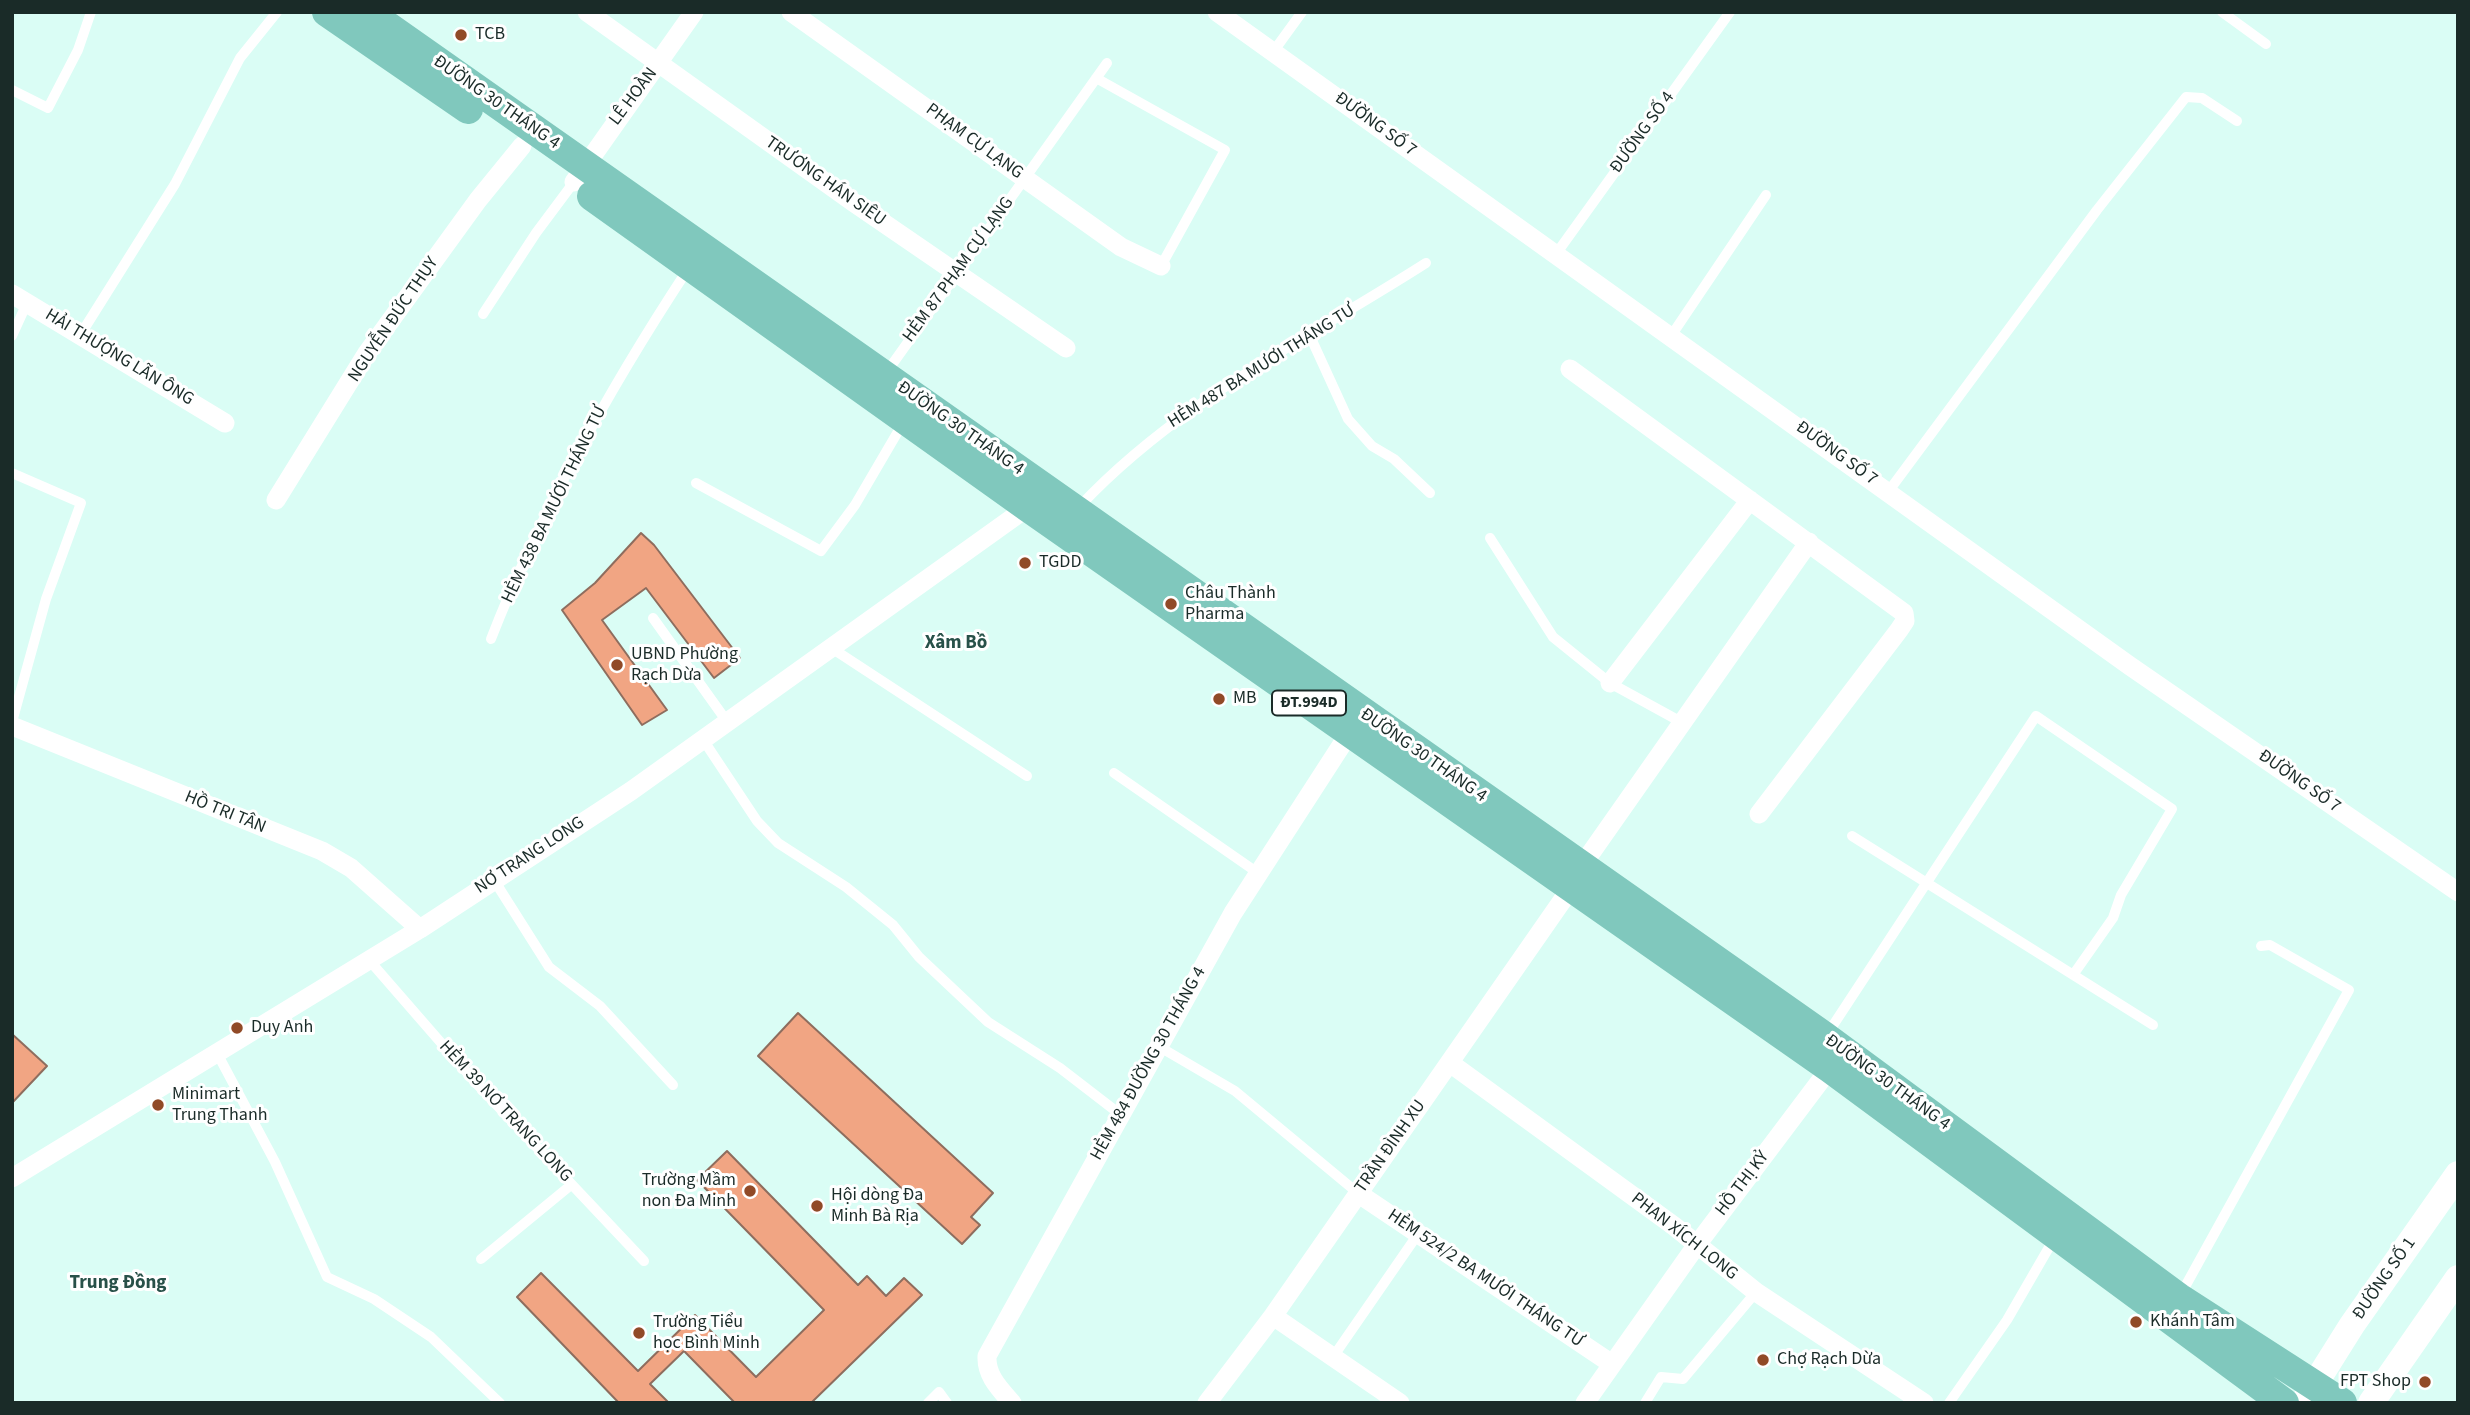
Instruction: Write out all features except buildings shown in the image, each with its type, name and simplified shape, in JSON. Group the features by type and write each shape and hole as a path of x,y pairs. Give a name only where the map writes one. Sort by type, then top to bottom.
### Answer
{"main road":[{"name":"ĐƯỜNG 30 THÁNG 4","path":"327,12 522,146 578,173 884,375 1034,496"},
{"name":"ĐƯỜNG 30 THÁNG 4","path":"367,12 578,173 691,266 905,419 1034,496 1576,877 2055,1236 2284,1403"},
{"name":"ĐƯỜNG 30 THÁNG 4","path":"1070,521 1350,732 1825,1037 2309,1394 2342,1403"},
{"name":"ĐƯỜNG SỐ 1","path":"2309,1394 2353,1325 2458,1174"},
{"path":"2371,1403 2458,1278"}],"street":[{"name":"TRƯƠNG HÁN SIÊU","path":"587,12 954,273 1066,348"},
{"name":"LÊ HOÀN","path":"578,173 694,12"},
{"name":"PHẠM CỰ LẠNG","path":"791,12 1121,247 1161,266"},
{"name":"ĐƯỜNG SỐ 7","path":"1217,12 2130,666 2458,892"},
{"name":"NGUYỄN ĐỨC THỤY","path":"276,500 367,353 522,146"},
{"name":"HẢI THƯỢNG LÃN ÔNG","path":"20,299 79,337 225,422"},
{"path":"1570,369 1899,607 1905,621 1759,814"},
{"name":"NƠ TRANG LONG","path":"14,1173 420,929 704,741 832,649 1034,496"},
{"path":"1610,683 1750,499"},
{"name":"TRẦN ĐÌNH XU","path":"1207,1403 1273,1316 1359,1194 1809,542"},
{"name":"HỒ TRI TÂN","path":"12,724 322,851 351,868 420,929"},
{"name":"HẺM 484 ĐƯỜNG 30 THÁNG 4","path":"1012,1403 996,1384 986,1365 987,1356 1158,1046 1258,873 1350,732"},
{"name":"PHAN XÍCH LONG","path":"1450,1063 1674,1226 1756,1292 1924,1403"},
{"name":"HỒ THỊ KỶ","path":"1585,1403 1696,1246 1830,1068"},
{"name":"HẺM 524/2 BA MƯƠI THÁNG TƯ","path":"1359,1194 1612,1364"},
{"path":"1273,1316 1401,1403"}],"lane":[{"path":"12,90 48,108 78,50 91,12"},
{"path":"79,337 175,184 240,58 277,12"},
{"path":"1273,52 1302,12"},
{"name":"ĐƯỜNG SỐ 4","path":"1556,254 1730,12"},
{"path":"2222,12 2266,44"},
{"name":"HẺM 87 PHẠM CỰ LẠNG","path":"884,375 954,273 1107,63"},
{"path":"1096,78 1225,150 1161,266"},
{"path":"1888,492 2097,210 2186,97 2202,98 2237,121"},
{"path":"483,314 578,173"},
{"path":"1671,336 1766,195"},
{"name":"HẺM 487 BA MƯƠI THÁNG TƯ","path":"1070,521 1160,432 1198,403 1426,262"},
{"name":"HẺM 438 BA MƯƠI THÁNG TƯ","path":"491,639 573,459 631,356 691,266"},
{"path":"12,336 20,299"},
{"path":"1310,336 1348,419 1373,446 1394,460 1430,494"},
{"path":"696,484 821,551 855,505 905,419"},
{"path":"12,473 80,503 46,599 12,724"},
{"path":"1489,538 1553,637 1610,683 1683,723"},
{"path":"653,618 728,724"},
{"path":"832,649 1027,776"},
{"path":"1825,1037 2036,716 2172,809 2121,895 2113,918 2073,975"},
{"path":"704,741 757,821 778,843 846,887 893,925 919,957 988,1022 1060,1068 1121,1115"},
{"path":"1114,773 1258,873"},
{"path":"1852,836 2153,1025"},
{"path":"493,880 549,967 600,1006 673,1085"},
{"path":"2179,1298 2349,990 2270,945 2261,946"},
{"name":"HẺM 39 NƠ TRANG LONG","path":"369,960 475,1083 644,1261"},
{"path":"1158,1046 1235,1091 1359,1194"},
{"path":"217,1053 275,1161 327,1277 374,1299 432,1337 500,1403"},
{"path":"481,1259 571,1185"},
{"path":"1333,1357 1418,1234"},
{"path":"1949,1403 2007,1320 2055,1236"},
{"path":"1645,1403 1661,1377 1683,1379 1756,1292"},
{"path":"928,1403 939,1392 947,1403"}],"place":[{"name":"TCB","path":"461,35"},
{"name":"TGDD","path":"1025,563"},
{"name":"Châu Thành Pharma","path":"1171,604"},
{"name":"UBND Phường Rạch Dừa","path":"617,665"},
{"name":"MB","path":"1219,699"},
{"name":"Duy Anh","path":"237,1028"},
{"name":"Minimart Trung Thanh","path":"158,1105"},
{"name":"Trường Mầm non Đa Minh","path":"750,1191"},
{"name":"Hội dòng Đa Minh Bà Rịa","path":"817,1206"},
{"name":"Khánh Tâm","path":"2136,1322"},
{"name":"Trường Tiểu học Bình Minh","path":"639,1333"},
{"name":"Chợ Rạch Dừa","path":"1763,1360"},
{"name":"FPT Shop","path":"2425,1382"}],"district":[{"name":"Xâm Bồ","path":"956,644"},
{"name":"Trung Đồng","path":"118,1284"}]}
